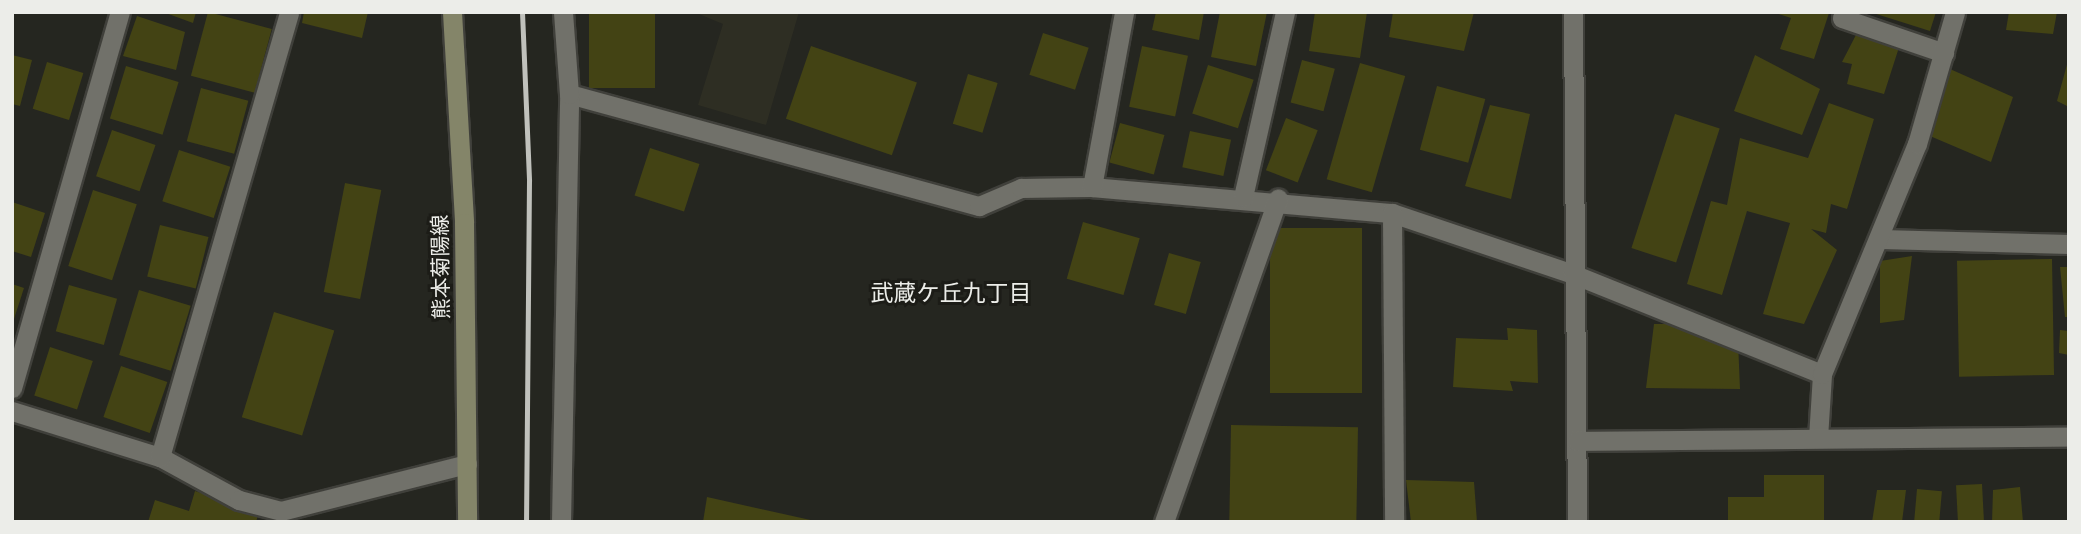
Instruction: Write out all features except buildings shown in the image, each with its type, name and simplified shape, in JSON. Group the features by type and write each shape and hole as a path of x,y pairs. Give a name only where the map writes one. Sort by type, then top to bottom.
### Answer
{"main road":[{"name":"熊本菊陽線","path":"452,12 467,522"}],"street":[{"path":"12,388 120,12"},
{"path":"160,457 289,12"},
{"path":"561,522 569,94 564,12"},
{"path":"1092,187 1124,12"},
{"path":"1243,197 1285,12"},
{"path":"1573,12 1577,522"},
{"path":"1844,12 1842,18 1944,53"},
{"path":"1818,438 1822,374 1881,239 1944,53 1955,12"},
{"path":"569,94 979,206 1021,188 1092,187 1278,200 1392,213 1573,274 1822,374"},
{"path":"1164,522 1278,200"},
{"path":"1392,213 1394,522"},
{"path":"1881,239 2069,244"},
{"path":"12,411 160,457 239,500 281,511 467,464"},
{"path":"1577,441 2069,437"}],"shaded area":[{"path":"694,12 799,12 766,125 698,105 723,24"}],"railway":[{"path":"522,12 529,181 526,522"}],"district":[{"name":"武蔵ケ丘九丁目","path":"951,293"}]}
